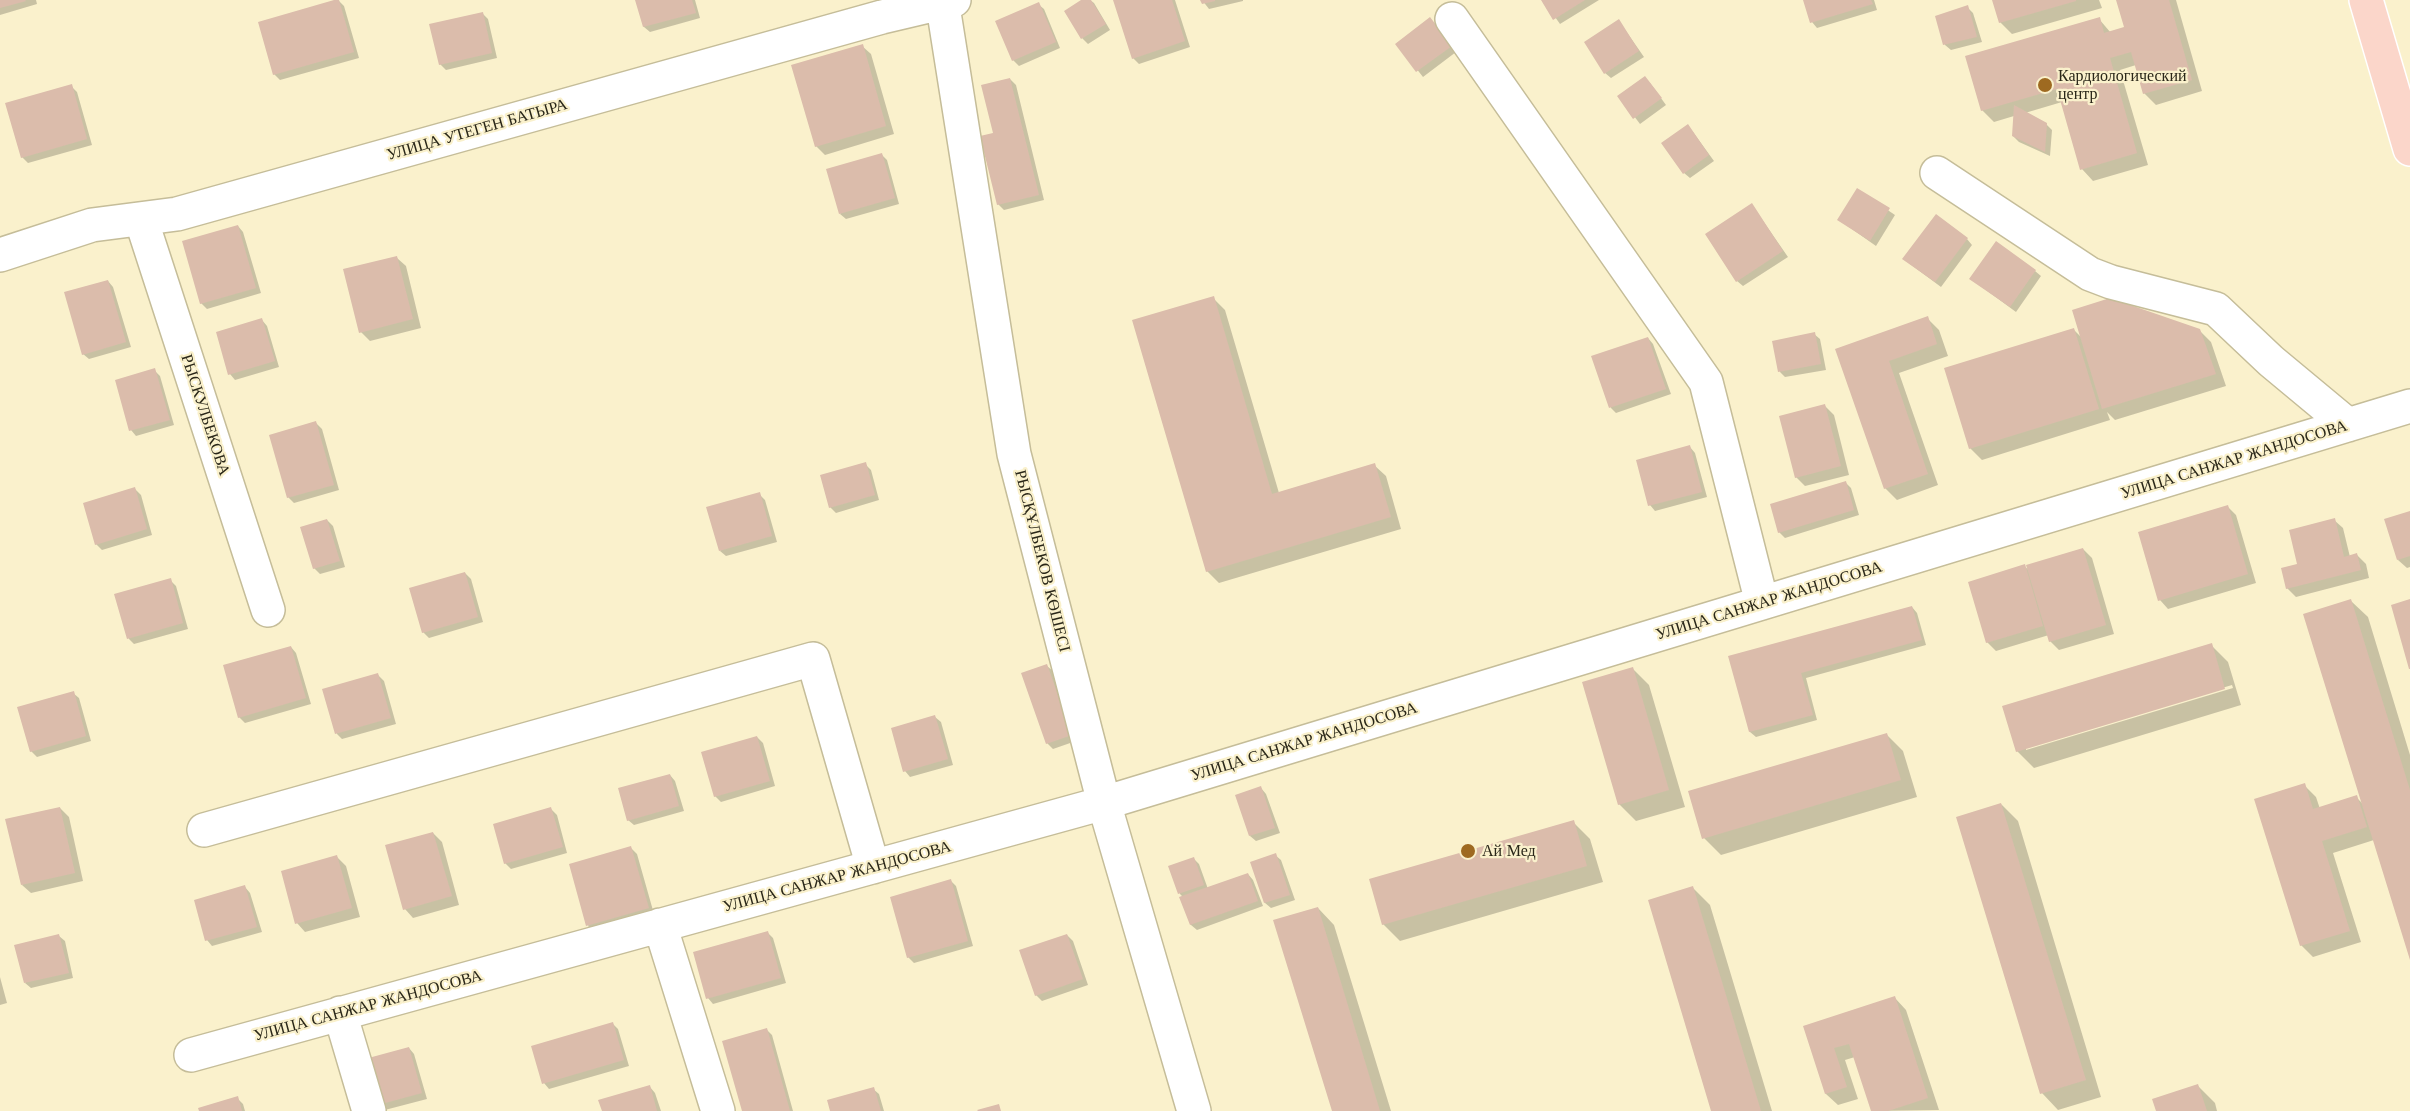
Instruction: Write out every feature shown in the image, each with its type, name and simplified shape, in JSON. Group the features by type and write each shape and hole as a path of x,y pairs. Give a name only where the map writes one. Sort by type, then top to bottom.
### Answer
{"main road":[{"path":"2366,0 2410,149"}],"street":[{"name":"УЛИЦА УТЕГЕН БАТЫРА","path":"0,255 92,225 177,214 946,1"},
{"name":"РЫСҚҰЛБЕКОВ КӨШЕСІ","path":"946,1 1014,454 1104,803 1194,1111"},
{"path":"1452,19 1706,382 1762,603"},
{"path":"1937,174 2090,274 2111,282 2216,309 2271,361 2348,425"},
{"name":"РЫСКУЛБЕКОВА","path":"141,219 268,610"},
{"name":"УЛИЦА САНЖАР ЖАНДОСОВА","path":"191,1055 1104,803 2410,406"},
{"path":"204,830 813,659 873,867"},
{"path":"660,925 718,1111"},
{"path":"340,1013 369,1111"}],"building":[{"path":"0,0 25,0 26,1 0,8"},
{"path":"339,0 354,52 273,75 258,22"},
{"path":"635,0 692,0 696,13 643,27"},
{"path":"1081,0 1091,0 1106,24 1081,39 1064,11"},
{"path":"1113,0 1172,0 1185,41 1132,59"},
{"path":"1200,0 1215,0 1215,1 1202,4"},
{"path":"1541,0 1585,0 1553,20"},
{"path":"1803,0 1871,0 1873,4 1810,23"},
{"path":"1992,0 2076,0 2076,1 1999,23"},
{"name":"Кардиологический центр","path":"2116,0 2169,0 2192,80 2143,94 2131,52 2110,58 2137,153 2080,170 2057,89 1981,111 1965,56 2100,17 2104,33 2124,27"},
{"path":"1039,2 1056,42 1012,61 995,21"},
{"path":"1968,5 1977,37 1943,45 1935,16"},
{"path":"483,12 492,53 439,65 429,24"},
{"path":"1430,17 1452,46 1416,72 1395,44"},
{"path":"1619,19 1639,51 1604,74 1584,42"},
{"path":"863,44 886,126 815,147 791,65"},
{"path":"1645,76 1662,98 1633,119 1617,96"},
{"path":"1010,78 1039,195 997,205 980,136 993,133 981,85"},
{"path":"72,84 87,139 21,158 5,103"},
{"path":"2014,105 2047,123 2045,152 2012,136"},
{"path":"1688,124 1709,155 1683,174 1661,143"},
{"path":"882,153 895,198 839,214 826,169"},
{"path":"1857,188 1890,208 1870,241 1837,220"},
{"path":"1752,203 1783,251 1736,282 1705,234"},
{"path":"1936,214 1968,238 1935,282 1902,259"},
{"path":"238,225 256,288 200,304 182,241"},
{"path":"1996,241 2036,270 2010,307 1969,279"},
{"path":"397,256 413,319 359,333 343,269"},
{"path":"108,280 126,342 82,355 64,292"},
{"path":"1214,296 1272,494 1375,463 1391,517 1206,572 1132,320"},
{"path":"2110,298 2200,329 2216,374 2102,409 2072,310"},
{"path":"1928,316 1937,344 1889,361 1928,474 1884,489 1835,349"},
{"path":"262,318 275,361 228,375 216,332"},
{"path":"2074,328 2099,409 1969,449 1944,368"},
{"path":"1815,332 1821,364 1778,372 1772,341"},
{"path":"1648,337 1666,389 1609,408 1591,356"},
{"path":"155,368 170,420 129,431 115,380"},
{"path":"1825,404 1841,466 1795,478 1779,416"},
{"path":"316,421 334,485 287,498 269,435"},
{"path":"1690,445 1702,492 1648,506 1636,460"},
{"path":"866,462 875,495 829,508 820,475"},
{"path":"1846,481 1854,510 1778,533 1770,504"},
{"path":"135,487 147,529 95,545 83,503"},
{"path":"760,492 772,536 719,551 706,507"},
{"path":"2228,505 2248,574 2158,601 2138,532"},
{"path":"2410,511 2410,556 2397,560 2384,519"},
{"path":"2335,518 2344,557 2357,553 2361,570 2286,589 2281,568 2297,564 2289,530"},
{"path":"327,519 340,561 313,569 300,527"},
{"path":"2083,548 2106,625 2049,642 2026,565"},
{"path":"2025,564 2043,626 1986,643 1968,582"},
{"path":"465,572 478,617 422,633 409,588"},
{"path":"171,578 183,623 127,639 114,594"},
{"path":"2351,599 2410,790 2410,960 2303,614"},
{"path":"2410,599 2410,669 2409,669 2391,605"},
{"path":"1912,606 1922,640 1801,673 1813,715 1749,732 1728,656"},
{"path":"2212,643 2225,689 2016,752 2002,706"},
{"path":"291,646 306,698 238,718 223,665"},
{"path":"1047,664 1072,735 1046,744 1021,673"},
{"path":"1633,667 1669,790 1618,805 1582,682"},
{"path":"378,673 391,718 335,734 322,689"},
{"path":"74,691 86,736 30,752 17,707"},
{"path":"935,715 948,759 903,772 891,728"},
{"path":"1887,733 1901,780 1702,839 1688,791"},
{"path":"757,736 770,781 714,797 701,752"},
{"path":"670,774 679,806 627,821 618,788"},
{"path":"2305,783 2313,809 2357,795 2367,827 2322,841 2350,931 2300,946 2254,799"},
{"path":"1261,786 1275,828 1249,836 1235,795"},
{"path":"2001,803 2086,1080 2040,1094 1956,817"},
{"path":"60,807 75,873 21,885 5,819"},
{"path":"551,807 563,847 504,864 493,824"},
{"path":"1574,820 1587,866 1382,925 1369,879"},
{"path":"433,832 452,896 403,910 385,845"},
{"path":"631,846 649,908 586,926 569,864"},
{"path":"1276,853 1290,895 1264,903 1250,862"},
{"path":"337,855 352,908 295,924 281,871"},
{"path":"1194,857 1204,885 1178,894 1168,866"},
{"path":"1248,873 1258,901 1190,925 1179,897"},
{"path":"951,879 968,941 907,958 890,897"},
{"path":"245,885 257,927 205,941 194,900"},
{"path":"1693,886 1761,1111 1711,1111 1648,900"},
{"path":"1318,907 1380,1111 1332,1111 1273,920"},
{"path":"768,931 781,978 706,999 693,952"},
{"path":"59,934 69,973 24,983 14,945"},
{"path":"1067,934 1083,979 1035,996 1019,950"},
{"path":"1895,996 1928,1098 1888,1111 1871,1111 1849,1044 1834,1048 1847,1087 1825,1094 1803,1026"},
{"path":"613,1022 624,1060 542,1084 531,1046"},
{"path":"767,1028 790,1111 742,1111 722,1041"},
{"path":"409,1047 422,1093 374,1106 361,1060"},
{"path":"2198,1084 2207,1111 2156,1111 2152,1099"},
{"path":"650,1085 657,1111 602,1111 598,1100"},
{"path":"874,1087 881,1111 830,1111 827,1100"},
{"path":"238,1096 242,1111 199,1111 198,1108"},
{"path":"999,1104 1001,1111 977,1110"}],"place":[{"name":"Кардиологический центр","path":"2045,85"},
{"name":"Ай Мед","path":"1468,851"}]}
